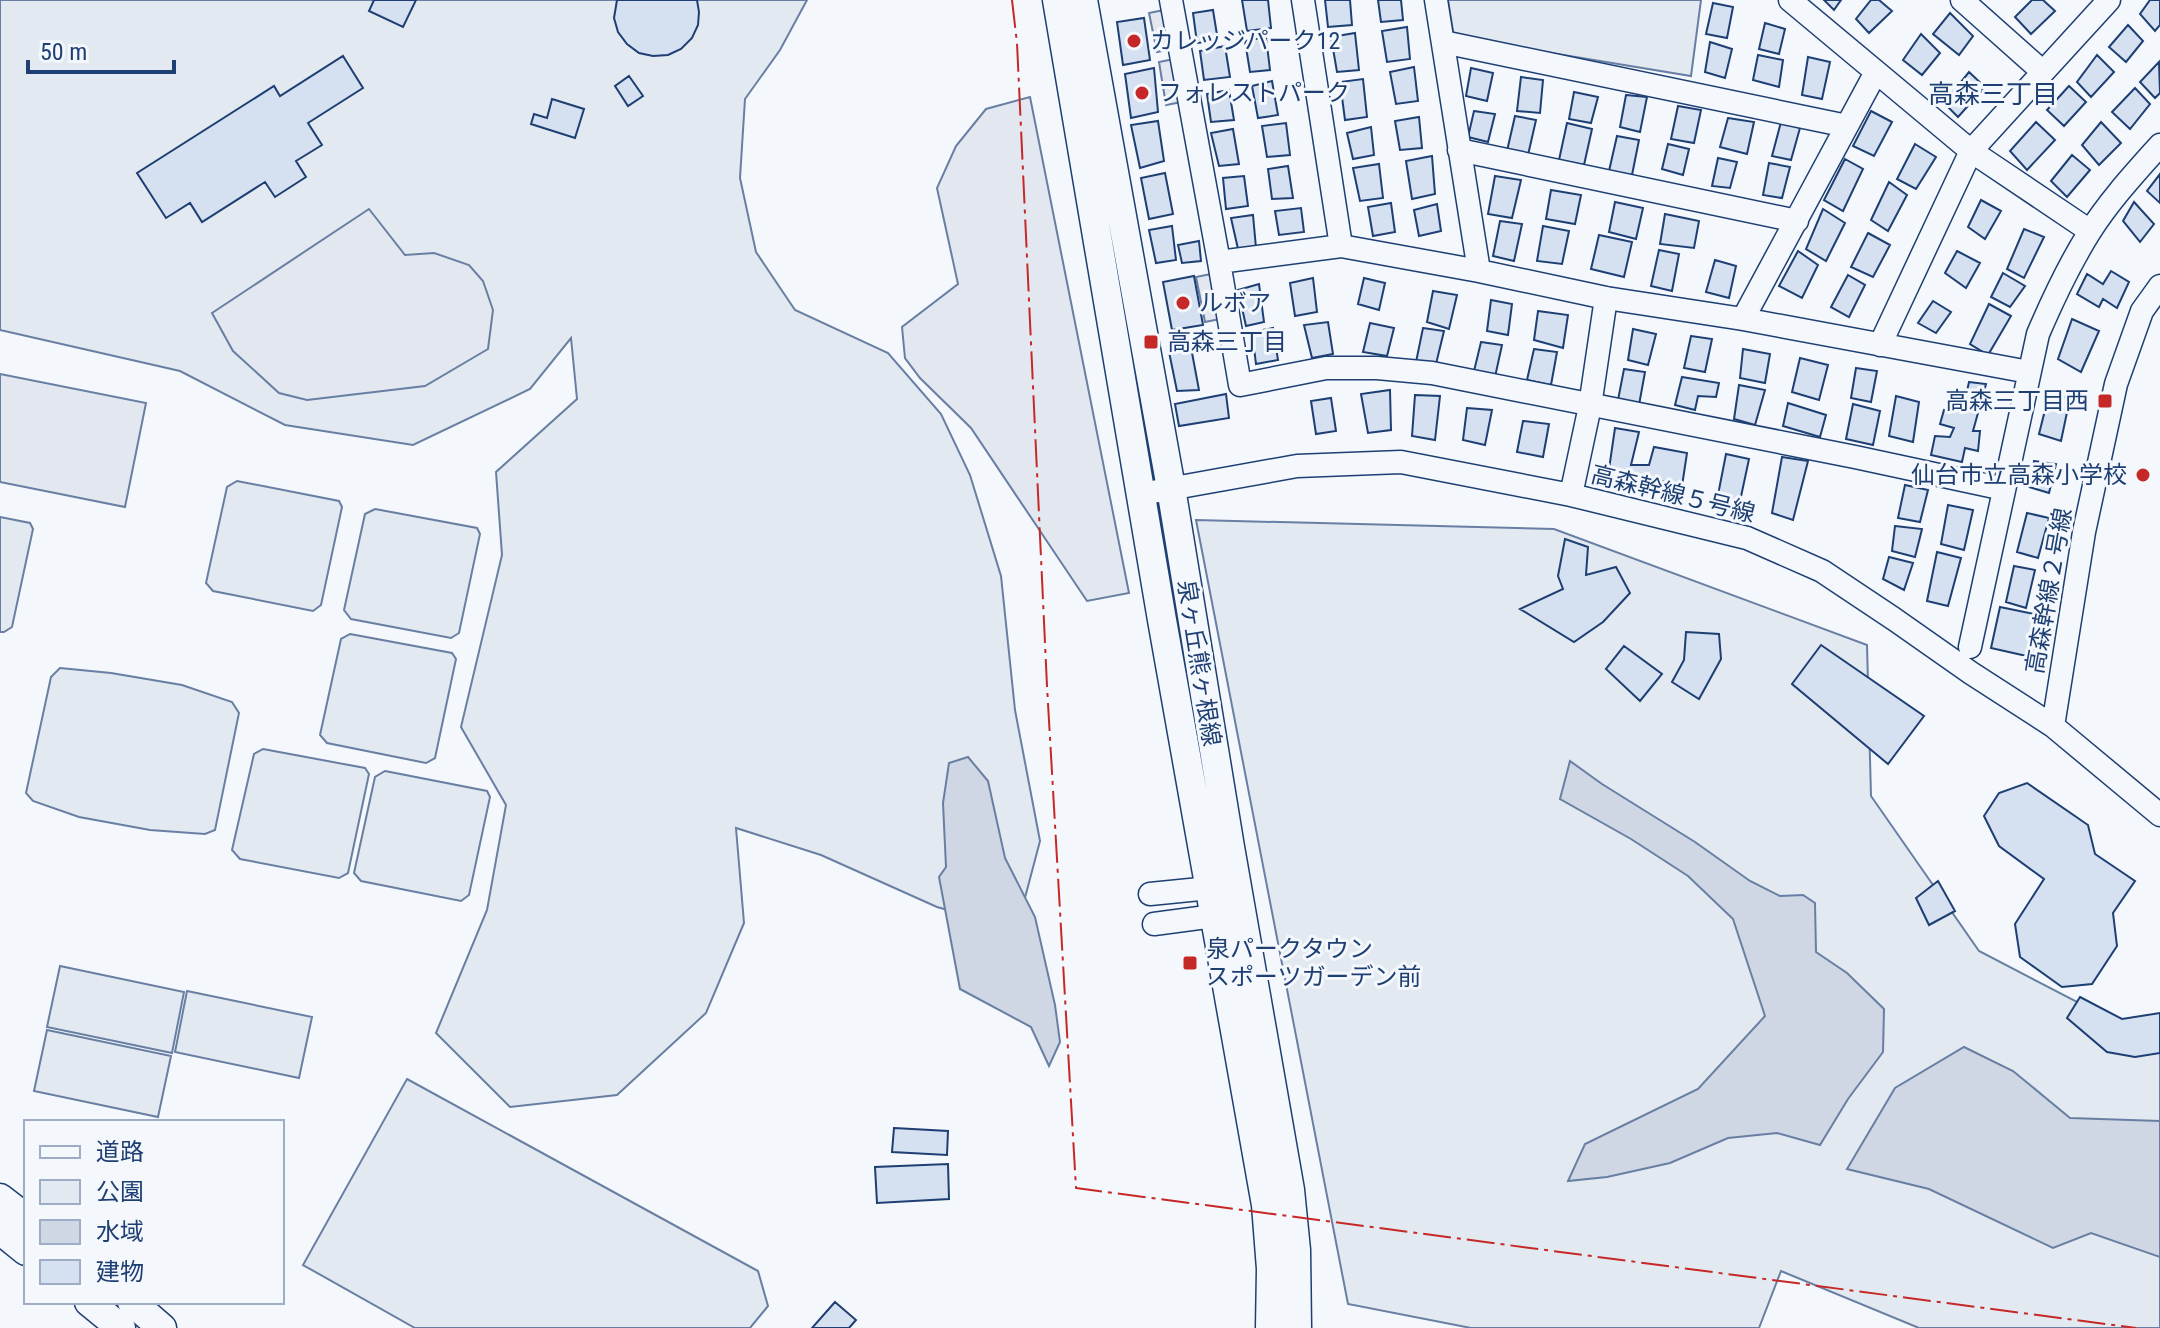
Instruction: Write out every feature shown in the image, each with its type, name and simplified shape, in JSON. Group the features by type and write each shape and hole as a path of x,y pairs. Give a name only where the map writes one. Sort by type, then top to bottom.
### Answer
{"main road":[{"name":"泉ヶ丘熊ヶ根線","path":"1057,0 1210,888 1229,914 1290,1190 1296,1250 1297,1328"},
{"name":"泉ヶ丘熊ヶ根線","path":"1083,0 1171,488 1227,832 1229,914 1266,1205 1271,1269 1270,1328"},
{"path":"0,1198 24,1216"},
{"path":"0,1230 24,1249"},
{"path":"91,1304 121,1328"},
{"path":"134,1304 162,1328"}],"street":[{"path":"1171,0 1240,385 1326,368 1377,368 1432,373 2004,489"},
{"path":"1303,0 1341,246"},
{"path":"1436,0 1479,271"},
{"path":"1790,0 1971,151 2090,231"},
{"path":"1962,0 2043,72"},
{"path":"1880,345 1971,151 2109,0"},
{"path":"1443,42 1847,126"},
{"path":"1743,319 1876,72"},
{"path":"1970,647 2038,334 2053,298 2090,231 2160,145"},
{"path":"1459,150 1797,221"},
{"path":"1219,262 1341,246 1606,298 1743,319 2029,372"},
{"name":"高森幹線２号線","path":"2053,726 2084,532 2116,384 2142,311 2160,286"},
{"path":"1571,495 1590,406 1606,298"},
{"name":"高森幹線５号線","path":"1141,494 1297,466 1401,462 1571,495 1747,538 1822,571 2053,726 2160,815"},
{"path":"1150,894 1210,888"},
{"path":"1154,924 1229,914"}],"green space":[{"path":"0,0 807,0 780,50 745,99 740,178 756,252 795,310 888,353 941,414 970,475 1001,576 1015,710 1040,841 1022,909 994,923 937,907 821,855 736,828 744,923 706,1013 617,1095 510,1107 436,1033 487,910 506,805 461,727 502,555 496,472 577,399 571,338 530,389 413,445 285,425 180,371 0,330"},
{"path":"1448,0 1701,0 1691,76 1454,37"},
{"path":"237,481 339,501 342,507 321,605 313,611 213,591 206,583 227,487"},
{"path":"375,509 477,528 480,534 459,633 451,638 351,619 344,610 365,514"},
{"path":"0,517 30,523 33,529 12,627 4,632 0,632"},
{"path":"1196,520 1554,529 1867,645 1871,796 1979,951 2160,1045 2160,1328 1919,1328 1781,1271 1759,1328 1471,1328 1348,1304"},
{"path":"350,634 452,653 456,659 435,758 426,763 327,743 320,735 341,639"},
{"path":"60,668 182,685 232,702 239,713 215,830 205,834 150,830 79,817 33,801 26,793 51,677"},
{"path":"263,749 365,768 369,774 348,873 339,878 240,859 232,850 254,754"},
{"path":"385,771 487,791 490,797 469,895 461,901 361,881 354,873 375,777"},
{"path":"60,966 184,992 172,1053 47,1027"},
{"path":"187,991 312,1017 299,1078 175,1052"},
{"path":"47,1030 171,1056 158,1117 34,1091"},
{"path":"407,1079 758,1271 768,1306 750,1328 415,1328 303,1265"}],"shaded area":[{"path":"1164,10 1172,49 1157,52 1149,13"},
{"path":"1174,59 1182,102 1166,105 1159,62"},
{"path":"1030,97 1129,593 1087,601 971,428 920,378 905,358 902,327 958,284 937,188 956,146 986,109"},
{"path":"369,209 405,255 434,253 469,265 483,281 493,310 488,349 425,386 307,400 279,393 233,351 212,313"},
{"path":"1211,274 1220,319 1205,322 1196,277"},
{"path":"0,374 146,403 125,507 0,482"}],"water":[{"path":"968,757 988,781 1005,858 1035,917 1060,1042 1049,1066 1031,1027 960,989 939,877 946,867 943,803 949,763"},
{"path":"1570,761 1750,881 1780,896 1803,895 1815,903 1816,952 1847,973 1884,1009 1883,1052 1848,1099 1820,1145 1777,1133 1728,1138 1670,1163 1607,1177 1568,1181 1585,1144 1698,1089 1765,1016 1733,919 1688,876 1560,799"},
{"path":"1964,1047 2013,1071 2070,1118 2160,1121 2160,1257 2091,1233 2053,1248 1929,1189 1847,1169 1895,1088"}],"building":[{"path":"374,0 416,0 403,27 369,11"},
{"path":"617,0 697,0 698,25 692,38 681,49 668,55 639,53 618,32 614,18"},
{"path":"1242,0 1268,0 1271,28 1247,31"},
{"path":"1325,0 1350,0 1352,25 1328,27"},
{"path":"1378,0 1401,0 1403,20 1381,22"},
{"path":"1824,0 1841,0 1834,10"},
{"path":"1871,0 1879,0 1892,11 1869,33 1856,19"},
{"path":"2032,0 2043,0 2055,11 2031,34 2015,17"},
{"path":"2150,0 2160,0 2160,25 2155,31 2140,14"},
{"path":"1713,3 1733,7 1727,38 1706,34"},
{"path":"1213,10 1218,41 1197,43 1193,13"},
{"path":"1950,13 1973,36 1959,55 1933,34"},
{"name":"カレッジパーク12","path":"1144,18 1150,60 1123,65 1117,22"},
{"path":"1765,23 1785,29 1779,54 1759,49"},
{"path":"2128,25 2143,41 2126,62 2109,47"},
{"path":"1407,27 1410,59 1387,62 1382,31"},
{"path":"1355,33 1359,70 1337,72 1331,37"},
{"path":"1921,34 1940,53 1922,75 1903,60"},
{"path":"1266,37 1270,70 1250,72 1245,41"},
{"path":"1710,42 1732,49 1725,78 1705,72"},
{"path":"1225,46 1230,77 1204,80 1200,51"},
{"path":"1758,55 1783,60 1779,87 1753,80"},
{"path":"2097,55 2114,72 2091,97 2077,82"},
{"path":"343,56 363,88 308,123 322,145 296,161 306,177 275,197 265,182 202,222 190,203 166,218 137,173 274,86 280,96"},
{"path":"1808,57 1830,62 1822,99 1802,95"},
{"path":"2159,62 2160,93 2155,98 2140,82"},
{"path":"1414,67 1418,101 1396,104 1390,72"},
{"name":"フォレストパーク","path":"1154,68 1158,112 1131,118 1125,74"},
{"path":"1471,68 1493,73 1487,101 1466,96"},
{"path":"1969,72 1985,87 1958,117 1944,103"},
{"path":"629,76 643,96 628,106 615,86"},
{"path":"1521,77 1543,80 1540,113 1517,111"},
{"path":"1363,79 1367,117 1345,120 1340,82"},
{"path":"1272,81 1278,115 1258,118 1252,86"},
{"path":"2069,86 2086,102 2064,126 2047,110"},
{"path":"2135,88 2150,104 2130,129 2112,112"},
{"path":"1229,90 1234,120 1211,122 1207,94"},
{"path":"1574,92 1598,97 1591,123 1569,119"},
{"path":"1626,95 1647,97 1640,132 1620,127"},
{"path":"552,99 584,109 575,138 531,124 534,114 547,118"},
{"path":"1678,106 1701,110 1694,143 1671,139"},
{"path":"1474,111 1495,114 1488,142 1468,137"},
{"path":"1871,111 1892,122 1874,156 1853,146"},
{"path":"1515,116 1536,120 1528,155 1507,151"},
{"path":"1419,117 1422,148 1400,150 1395,121"},
{"path":"1728,118 1754,122 1747,154 1720,147"},
{"path":"1158,121 1164,161 1140,168 1131,125"},
{"path":"1781,122 1800,128 1791,160 1772,156"},
{"path":"2036,122 2055,140 2027,170 2010,151"},
{"path":"2101,122 2121,143 2099,165 2082,145"},
{"path":"1286,123 1290,155 1267,157 1262,126"},
{"path":"1567,123 1592,129 1584,165 1559,160"},
{"path":"1371,127 1374,155 1353,159 1347,133"},
{"path":"1233,129 1239,164 1219,166 1211,133"},
{"path":"1617,136 1639,140 1632,175 1609,171"},
{"path":"1668,144 1689,149 1683,175 1662,169"},
{"path":"1915,144 1936,157 1916,189 1897,179"},
{"path":"2072,155 2090,170 2067,197 2051,181"},
{"path":"1432,156 1435,194 1412,199 1406,161"},
{"path":"1718,158 1737,162 1730,188 1712,186"},
{"path":"1845,159 1863,169 1843,211 1824,200"},
{"path":"1769,163 1790,167 1782,198 1763,195"},
{"path":"1379,164 1383,198 1360,201 1353,168"},
{"path":"1288,166 1293,198 1272,199 1268,169"},
{"path":"1165,173 1173,214 1149,219 1141,178"},
{"path":"2160,174 2160,203 2147,191"},
{"path":"1244,176 1248,206 1226,209 1223,178"},
{"path":"1495,176 1521,180 1512,218 1488,214"},
{"path":"1889,182 1907,195 1888,231 1871,220"},
{"path":"1551,190 1581,195 1575,224 1546,219"},
{"path":"1981,200 2001,211 1985,239 1968,227"},
{"path":"1615,202 1643,208 1636,239 1609,232"},
{"path":"2134,202 2154,224 2140,242 2123,221"},
{"path":"1391,203 1395,232 1373,236 1368,207"},
{"path":"1437,204 1441,231 1419,236 1414,210"},
{"path":"1301,208 1304,232 1279,235 1275,211"},
{"path":"1823,209 1845,223 1826,261 1806,249"},
{"path":"1665,214 1699,221 1694,248 1660,244"},
{"path":"1253,215 1256,248 1238,249 1231,218"},
{"path":"1500,221 1522,224 1514,261 1493,256"},
{"path":"1172,226 1176,260 1156,263 1149,230"},
{"path":"1543,226 1569,231 1562,264 1537,261"},
{"path":"2024,229 2044,237 2024,278 2007,269"},
{"path":"1868,233 1890,245 1873,277 1851,267"},
{"path":"1599,235 1632,242 1624,277 1591,269"},
{"path":"1199,241 1201,261 1182,263 1178,245"},
{"path":"1659,250 1679,254 1672,291 1651,286"},
{"path":"1798,251 1818,265 1802,298 1779,286"},
{"path":"1957,251 1980,263 1966,288 1945,273"},
{"path":"1715,260 1736,266 1729,298 1706,292"},
{"path":"2111,271 2129,282 2117,308 2103,299 2099,307 2077,294 2087,274 2103,284"},
{"path":"2003,273 2025,286 2010,307 1991,297"},
{"path":"1848,275 1865,285 1849,317 1831,307"},
{"name":"ルボア","path":"1194,276 1203,325 1172,330 1163,282"},
{"path":"1313,278 1317,312 1295,316 1290,283"},
{"path":"1364,278 1385,283 1379,310 1358,304"},
{"path":"1259,284 1264,322 1246,326 1238,290"},
{"path":"1433,291 1457,295 1449,329 1427,322"},
{"path":"1491,300 1512,304 1508,335 1487,331"},
{"path":"1933,301 1951,312 1936,333 1918,323"},
{"path":"1989,304 2011,316 1988,355 1970,344"},
{"path":"1538,311 1568,315 1563,348 1534,340"},
{"path":"2072,319 2099,331 2081,372 2058,359"},
{"path":"1328,322 1333,354 1312,358 1304,325"},
{"path":"1370,323 1394,328 1387,356 1363,352"},
{"path":"1273,328 1278,360 1256,364 1252,332"},
{"path":"1423,328 1444,331 1435,368 1416,362"},
{"path":"1633,329 1656,334 1648,365 1628,360"},
{"path":"1691,336 1712,339 1705,372 1684,368"},
{"path":"1190,342 1199,390 1177,391 1168,347"},
{"path":"1481,342 1502,345 1495,377 1474,371"},
{"path":"1534,349 1557,352 1551,385 1527,380"},
{"path":"1743,349 1770,354 1765,383 1740,378"},
{"path":"1800,358 1828,365 1819,400 1792,392"},
{"path":"1856,368 1877,371 1871,402 1851,398"},
{"path":"1624,369 1645,372 1639,405 1618,400"},
{"path":"1682,377 1719,383 1716,397 1698,396 1695,410 1675,405"},
{"path":"1969,382 1986,384 1973,431 1980,431 1978,451 1965,448 1962,462 1931,455 1935,436 1950,437 1954,428 1940,424 1944,410 1952,412 1959,391 1967,391"},
{"path":"1739,385 1765,390 1755,425 1734,419"},
{"path":"1390,390 1391,430 1368,433 1361,394"},
{"path":"1226,394 1229,418 1179,426 1175,404"},
{"path":"2049,394 2070,398 2061,441 2039,434"},
{"path":"1415,395 1440,396 1435,440 1412,436"},
{"path":"1896,396 1919,402 1913,442 1889,436"},
{"path":"1331,398 1336,431 1316,434 1311,401"},
{"path":"1788,403 1826,415 1820,437 1783,426"},
{"path":"1853,404 1880,411 1873,445 1846,439"},
{"path":"1467,408 1492,410 1485,445 1463,440"},
{"path":"1523,421 1549,424 1543,457 1517,452"},
{"path":"1615,428 1639,432 1631,465 1649,465 1654,447 1687,453 1682,486 1609,469"},
{"path":"1726,454 1749,459 1739,506 1717,500"},
{"path":"1782,457 1808,461 1793,520 1772,513"},
{"path":"2034,461 2056,464 2049,493 2029,487"},
{"path":"1905,485 1928,490 1920,522 1898,518"},
{"path":"1948,505 1973,510 1964,550 1941,544"},
{"path":"2027,513 2049,518 2038,558 2017,552"},
{"path":"1895,526 1922,529 1915,557 1892,551"},
{"path":"1565,539 1588,547 1586,575 1616,567 1630,593 1603,622 1574,642 1520,609 1563,589 1558,576"},
{"path":"1937,552 1961,558 1948,606 1927,601"},
{"path":"1889,557 1913,563 1904,590 1883,579"},
{"path":"2014,566 2035,570 2026,608 2006,602"},
{"path":"2000,607 2039,615 2031,657 1991,648"},
{"path":"1686,632 1719,634 1721,659 1699,699 1672,682 1684,660"},
{"path":"1821,645 1924,716 1888,764 1792,684"},
{"path":"1624,646 1662,674 1640,701 1606,669"},
{"path":"2027,783 2088,825 2095,854 2135,881 2113,913 2117,946 2092,984 2062,987 2020,957 2015,924 2044,879 1999,846 1984,816 1999,793"},
{"path":"1938,881 1955,911 1929,925 1916,898"},
{"path":"2080,997 2122,1019 2160,1013 2160,1053 2135,1057 2107,1052 2067,1018"},
{"path":"894,1128 948,1131 947,1155 892,1152"},
{"path":"948,1164 949,1199 877,1203 875,1167"},
{"path":"835,1302 856,1320 849,1328 812,1328"}],"power":[{"path":"1012,0 1017,43 1047,686 1076,1188 2136,1328"}],"place":[{"name":"カレッジパーク12","path":"1134,41"},
{"name":"フォレストパーク","path":"1142,93"},
{"name":"ルボア","path":"1183,303"},
{"name":"高森三丁目","path":"1151,342"},
{"name":"高森三丁目西","path":"2105,401"},
{"name":"仙台市立高森小学校","path":"2143,475"},
{"name":"泉パークタウン スポーツガーデン前","path":"1190,963"}],"district":[{"name":"高森三丁目","path":"1993,94"}]}
